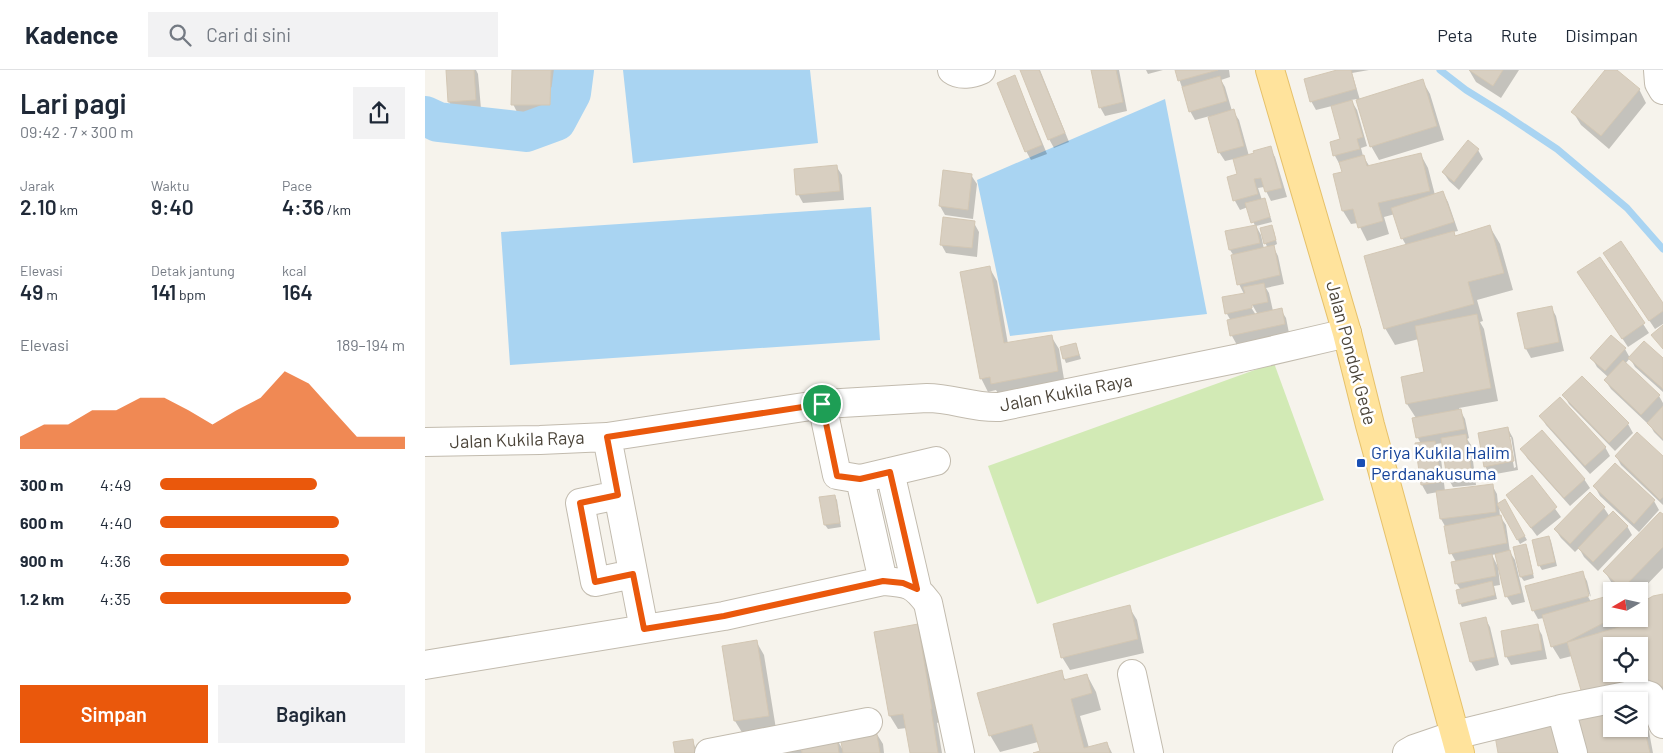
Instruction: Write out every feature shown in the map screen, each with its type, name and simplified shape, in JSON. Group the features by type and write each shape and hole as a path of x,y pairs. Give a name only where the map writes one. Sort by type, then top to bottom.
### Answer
{"main road":[{"name":"Jalan Pondok Gede","path":"1270,70 1347,333 1370,425 1458,744"}],"street":[{"path":"953,70 957,74 974,74 981,70"},
{"path":"1658,70 1659,83 1663,90"},
{"name":"Jalan Kukila Raya","path":"425,442 607,437 822,404 943,398 971,406 999,407 1240,358 1347,333"},
{"path":"822,404 837,476 860,479 936,461"},
{"path":"607,437 644,629"},
{"path":"890,472 917,589 928,603 960,753"},
{"path":"860,479 883,581"},
{"path":"618,495 580,503 595,582 633,574"},
{"path":"425,665 724,616 883,581 903,583 917,589"},
{"path":"1132,674 1149,753"},
{"path":"1407,753 1415,749 1458,744 1561,709 1641,693 1650,696 1663,724"},
{"path":"1561,709 1573,753"},
{"path":"709,753 867,722"}],"green space":[{"path":"1274,363 1324,500 1037,604 988,466"}],"water":[{"path":"623,70 810,70 818,143 633,163"},
{"path":"1165,99 1207,314 1010,336 977,180"},
{"path":"871,207 880,340 510,365 501,232"}],"building":[{"path":"446,70 474,70 476,100 448,102"},
{"path":"512,70 551,70 550,105 511,105"},
{"path":"1020,70 1039,70 1065,133 1048,140"},
{"path":"1091,70 1116,70 1123,102 1099,108"},
{"path":"1175,70 1218,70 1178,81"},
{"path":"1337,70 1351,70 1356,89 1310,102 1304,79"},
{"path":"1469,70 1503,70 1493,86"},
{"path":"1605,70 1617,70 1640,89 1601,136 1571,112"},
{"path":"1015,75 1042,145 1025,152 997,83"},
{"path":"1220,76 1227,101 1189,112 1182,87"},
{"path":"1423,79 1437,126 1370,147 1356,100"},
{"path":"1352,100 1363,137 1357,139 1360,149 1333,156 1330,142 1340,139 1331,106"},
{"path":"1234,109 1244,146 1218,153 1208,117"},
{"path":"1468,140 1479,149 1454,182 1442,172"},
{"path":"1271,146 1282,188 1265,192 1261,178 1254,179 1258,194 1233,201 1227,177 1237,174 1233,159"},
{"path":"1421,153 1430,191 1378,203 1383,221 1358,228 1353,209 1342,211 1333,174 1342,172 1339,162 1364,155 1367,166"},
{"path":"837,165 840,191 796,195 794,169"},
{"path":"943,170 972,174 968,210 939,206"},
{"path":"1443,191 1454,222 1401,239 1391,208"},
{"path":"1265,198 1270,217 1251,223 1245,203"},
{"path":"943,217 975,221 972,248 940,245"},
{"path":"1256,225 1260,243 1229,250 1225,231"},
{"path":"1272,225 1276,240 1264,244 1260,228"},
{"path":"1490,225 1504,273 1468,282 1474,304 1384,329 1364,256 1454,231 1455,236"},
{"path":"1621,241 1663,303 1663,311 1649,321 1603,253"},
{"path":"1274,245 1280,275 1237,285 1231,255"},
{"path":"1600,257 1645,323 1622,339 1577,272"},
{"path":"990,266 1004,343 1052,335 1058,371 991,384 990,377 980,379 960,272"},
{"path":"1264,283 1268,302 1225,314 1222,297 1245,293 1243,287"},
{"path":"1552,306 1559,342 1525,349 1517,313"},
{"path":"1282,308 1285,324 1230,336 1227,320"},
{"path":"1477,314 1491,388 1406,404 1401,377 1424,372 1415,326"},
{"path":"1663,325 1663,349 1651,335"},
{"path":"1611,335 1626,348 1605,371 1590,358"},
{"path":"1644,341 1663,358 1663,389 1628,358"},
{"path":"1076,343 1079,355 1063,359 1060,347"},
{"path":"1623,360 1660,395 1641,415 1604,380"},
{"path":"1582,376 1629,423 1609,443 1562,395"},
{"path":"1560,397 1606,447 1585,466 1539,416"},
{"path":"1663,406 1663,439 1647,423"},
{"path":"1461,409 1465,429 1416,438 1412,418"},
{"path":"1508,427 1514,461 1484,467 1478,433"},
{"path":"1542,430 1585,479 1564,498 1520,449"},
{"path":"1637,432 1663,456 1663,497 1660,500 1615,456"},
{"path":"1466,434 1472,476 1447,479 1441,438"},
{"path":"1435,441 1441,482 1421,485 1415,443"},
{"path":"1615,463 1655,500 1634,524 1593,486"},
{"path":"1532,475 1557,507 1531,528 1506,495"},
{"path":"1493,484 1496,512 1440,519 1436,491"},
{"path":"1590,492 1605,507 1570,544 1554,529"},
{"path":"835,495 840,523 824,525 819,497"},
{"path":"1505,499 1525,536 1517,540 1497,504"},
{"path":"1613,511 1628,526 1593,562 1578,548"},
{"path":"1660,512 1663,514 1663,547 1629,582 1615,582 1603,571"},
{"path":"1501,515 1507,543 1449,554 1444,526"},
{"path":"1549,536 1555,562 1538,566 1532,540"},
{"path":"1526,544 1533,574 1520,577 1513,547"},
{"path":"1510,550 1521,593 1505,597 1495,554"},
{"path":"1492,554 1496,576 1455,584 1451,562"},
{"path":"1583,571 1589,596 1532,611 1525,586"},
{"path":"1492,581 1495,595 1459,604 1456,590"},
{"path":"1663,594 1663,686 1637,692 1603,692 1603,700 1585,704 1567,642 1603,623 1603,628 1647,628 1648,599"},
{"path":"1603,597 1603,628 1615,628 1551,647 1542,615"},
{"path":"1130,605 1138,639 1061,658 1053,624"},
{"path":"1486,617 1495,657 1470,662 1460,623"},
{"path":"918,624 938,753 910,753 903,714 889,716 874,632"},
{"path":"1538,624 1542,650 1505,657 1501,631"},
{"path":"757,640 769,716 734,721 722,646"},
{"path":"1062,670 1064,680 1087,674 1092,693 1071,699 1084,748 1107,742 1110,753 1033,753 1040,751 1032,724 989,736 977,693"},
{"path":"1603,710 1603,737 1646,737 1650,753 1576,753 1567,713"},
{"path":"1561,719 1566,753 1498,753 1494,730"},
{"path":"876,729 880,753 843,753 840,736"},
{"path":"837,737 839,753 802,753 801,742"},
{"path":"693,739 695,753 675,753 673,742"}],"waterway":[{"path":"425,116 438,122 526,132 556,121 571,93 574,70"},
{"path":"1440,70 1466,90 1557,149 1627,208 1663,249"}],"place":[{"name":"Griya Kukila Halim Perdanakusuma","path":"1361,463"}],"route":[{"path":"822,404 837,476 860,479 890,472 917,589 903,583 883,581 724,616 644,629 633,574 595,582 580,503 618,495 607,437 822,404"}]}
